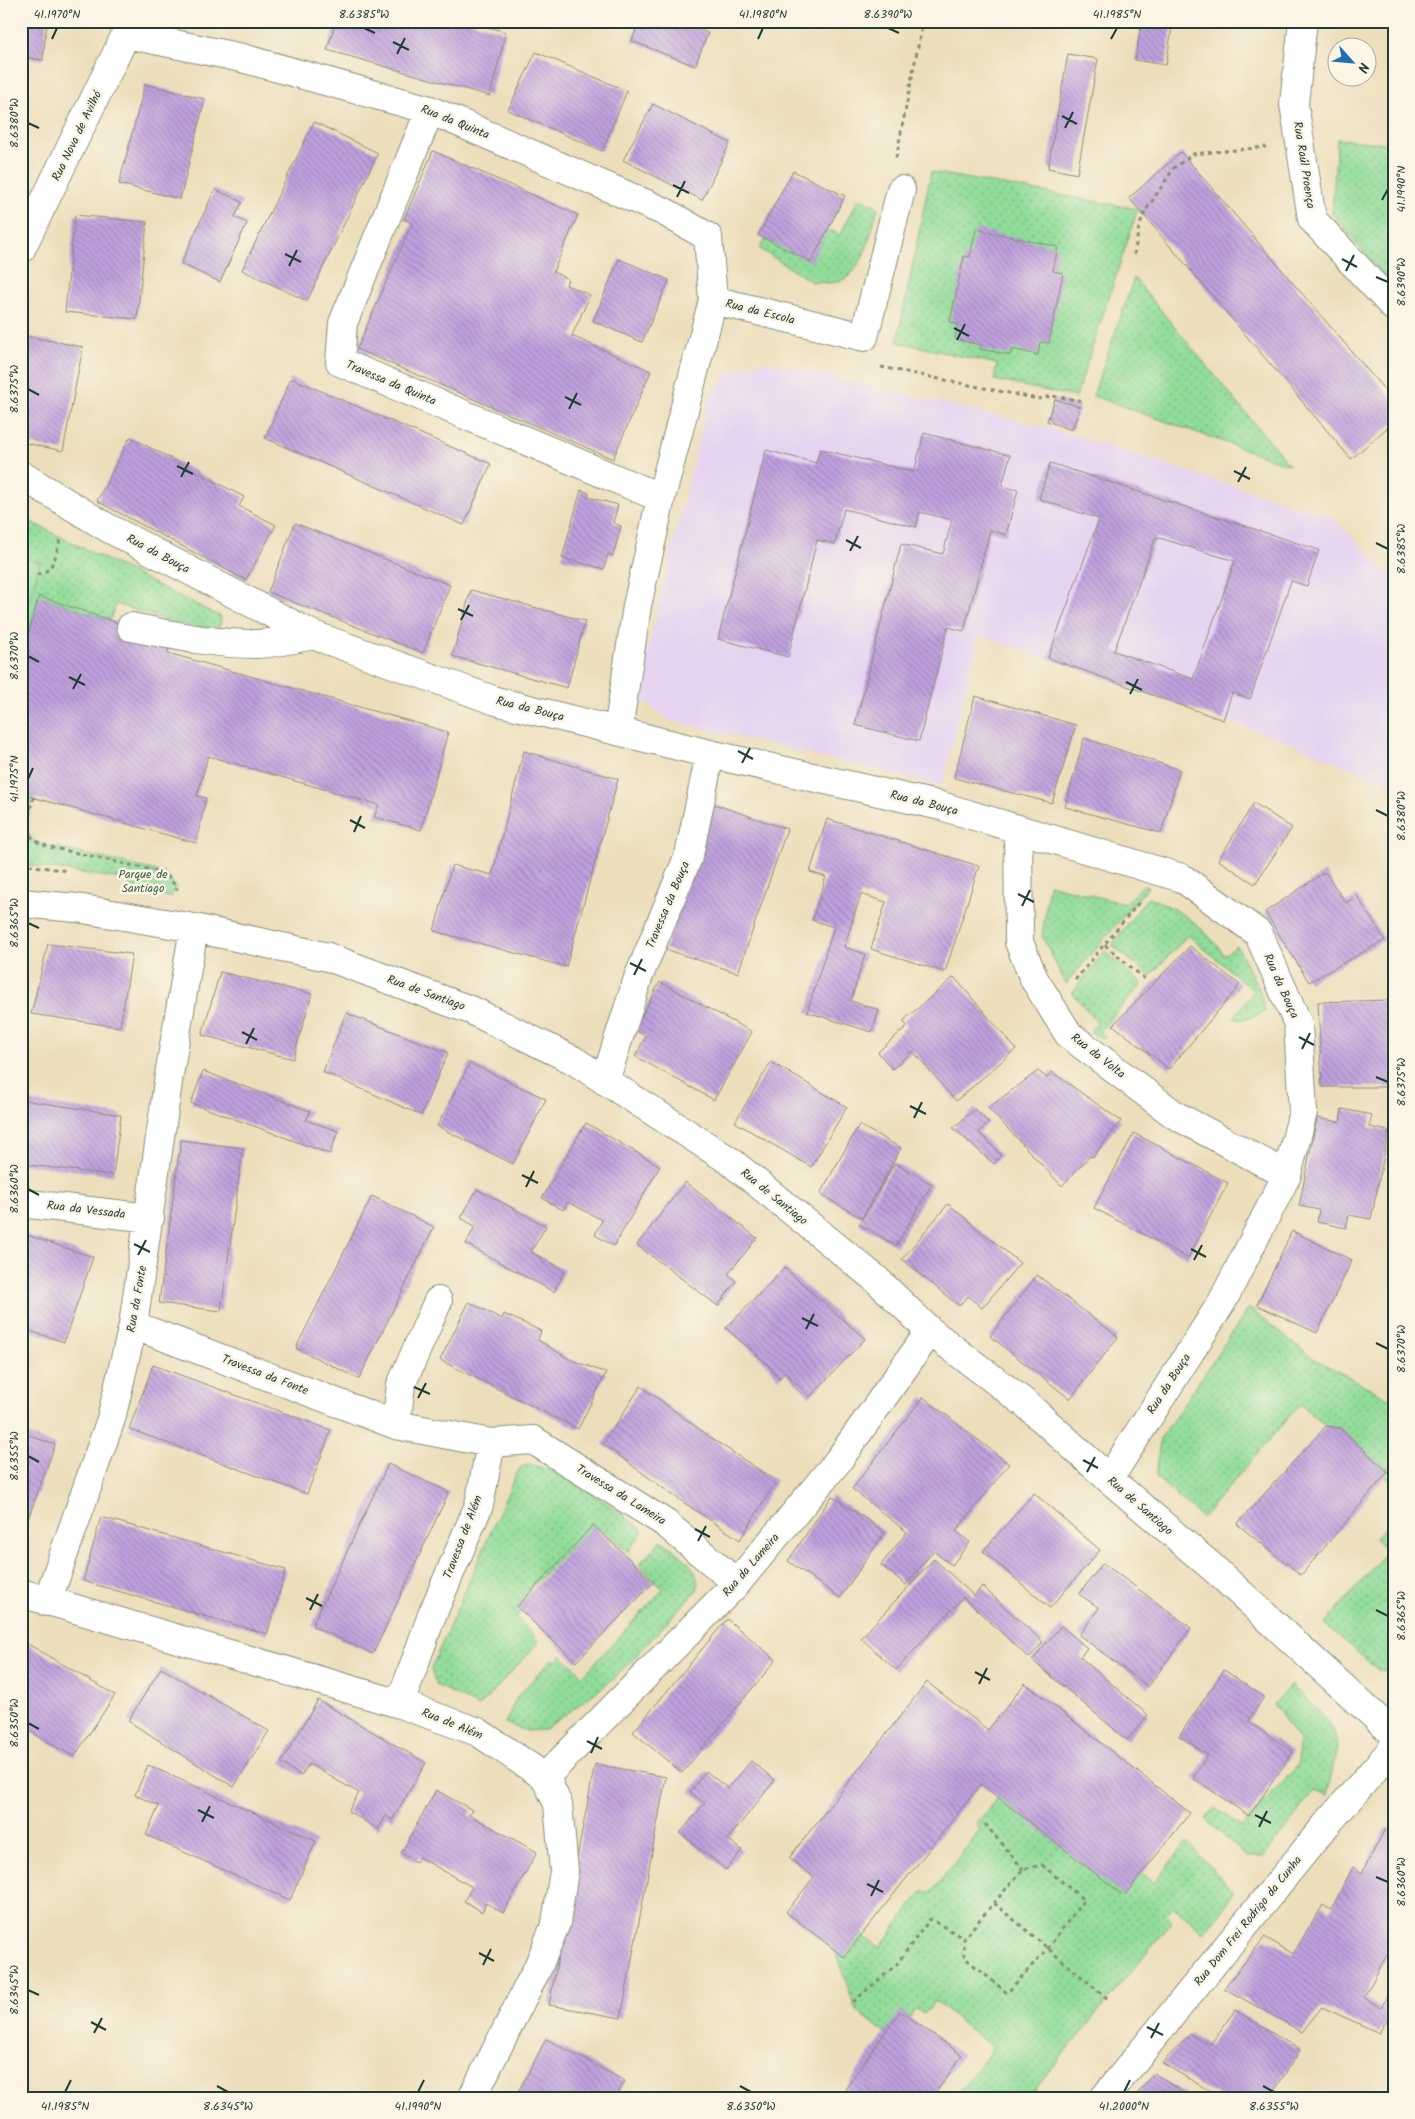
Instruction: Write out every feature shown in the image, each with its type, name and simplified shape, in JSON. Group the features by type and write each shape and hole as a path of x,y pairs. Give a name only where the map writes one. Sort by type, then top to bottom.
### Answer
{"street":[{"name":"Rua Raúl Proença","path":"1302,21 1294,104 1312,219 1394,307"},
{"name":"Rua da Quinta","path":"127,28 430,110 665,212 708,237 713,300"},
{"name":"Rua Nova de Avilhó","path":"21,249 127,28"},
{"name":"Travessa da Quinta","path":"430,110 343,323 340,362 661,498"},
{"path":"864,337 902,190"},
{"name":"Rua da Escola","path":"618,731 637,606 661,498 713,300 864,337"},
{"name":"Rua da Bouça","path":"21,475 108,528 313,635 496,701 710,754 941,806 1164,872 1182,878 1258,933 1298,1024 1302,1112 1287,1175 1222,1302 1109,1479"},
{"path":"131,627 212,641 239,643 276,642 313,635"},
{"name":"Travessa da Bouça","path":"605,1081 638,978 689,855 710,754"},
{"name":"Rua da Volta","path":"1018,829 1019,942 1034,979 1069,1035 1175,1115 1287,1175"},
{"name":"Rua de Santiago","path":"21,903 77,908 194,928 328,957 473,1011 573,1060 730,1161 876,1280 930,1332 1026,1404 1109,1479 1212,1567 1394,1734"},
{"name":"Rua da Fonte","path":"47,1602 111,1419 133,1325 150,1218 169,1075 194,928"},
{"name":"Rua da Vessada","path":"21,1203 150,1218"},
{"path":"438,1301 401,1385 396,1425 491,1443"},
{"name":"Travessa da Fonte","path":"133,1325 396,1425"},
{"name":"Rua da Lameira","path":"545,1777 737,1583 838,1461 930,1332"},
{"name":"Travessa da Lameira","path":"491,1443 533,1440 666,1522 737,1583"},
{"name":"Travessa de Além","path":"400,1704 432,1615 479,1505 491,1443"},
{"name":"Rua de Além","path":"21,1593 400,1704 478,1732 545,1777"},
{"name":"Rua Dom Frei Rodrigo da Cunha","path":"1104,2098 1326,1826 1394,1747"},
{"path":"472,2098 538,1967 556,1923 564,1871 558,1804 545,1777"}],"path":[{"path":"902,190 896,162 922,21"},
{"path":"1134,255 1139,227 1146,210 1174,168 1192,154 1300,144"},
{"path":"864,337 878,366 1038,399 1052,396 1084,401"},
{"path":"37,574 44,574 50,570 61,536"},
{"path":"34,797 27,826 28,834 32,840 165,873 177,888 174,892"},
{"path":"21,864 70,871"},
{"path":"1052,1007 1164,872"},
{"path":"1105,945 1146,980"},
{"path":"985,1824 1023,1869"},
{"path":"1042,1865 1084,1900 1048,1948 1007,1993 964,1957 964,1938 1023,1869 1042,1865"},
{"path":"994,1903 1108,1999"},
{"path":"853,2002 896,1965 930,1919 964,1938"}],"shaded area":[{"path":"764,361 1053,429 1332,517 1394,579 1394,787 1289,742 979,635 942,786 669,720 643,700 642,672 708,402 726,375"}],"green space":[{"path":"1337,139 1394,144 1394,288 1332,214"},
{"path":"931,172 1138,209 1076,397 994,380 997,364 897,342"},
{"path":"859,198 878,207 864,255 850,275 840,281 828,283 812,282 760,249 765,239 811,261 827,229 840,235"},
{"path":"1134,278 1289,465 1093,396"},
{"path":"21,517 221,617 220,626 211,628 185,625 116,604 110,620 39,596 21,660"},
{"path":"21,557 40,562 21,631"},
{"name":"Parque de Santiago","path":"21,794 34,797 28,816 27,828 32,839 37,843 165,873 177,888 171,897 132,893 128,880 21,864"},
{"path":"1049,884 1125,904 1143,885 1148,887 1066,984 1042,936"},
{"path":"1148,897 1181,913 1200,928 1224,955 1237,946 1260,991 1265,1012 1244,1020 1233,1018 1254,991 1188,935 1150,976 1112,945"},
{"path":"1105,951 1142,984 1100,1031 1106,1037 1104,1039 1092,1033 1091,1029 1098,1023 1072,993"},
{"path":"1249,1308 1313,1358 1394,1401 1394,1485 1384,1476 1388,1471 1340,1428 1326,1426 1300,1404 1202,1518 1156,1477 1160,1439"},
{"path":"529,1464 559,1474 574,1482 604,1501 643,1531 628,1552 600,1528 581,1546 577,1541 529,1590 534,1595 516,1617 539,1642 479,1707 436,1685 431,1669 515,1476 520,1468"},
{"path":"1394,1518 1394,1672 1378,1670 1325,1624 1387,1551 1375,1538"},
{"path":"661,1540 681,1555 692,1567 697,1581 697,1590 614,1679 544,1730 526,1731 505,1723 517,1697 553,1658 556,1661 562,1655 583,1676 663,1589 639,1565"},
{"path":"1291,1685 1327,1719 1338,1742 1327,1796 1313,1791 1263,1857 1247,1857 1205,1819 1215,1807 1242,1827 1298,1765 1299,1741 1274,1704"},
{"path":"1017,1774 1154,1883 1187,1842 1234,1892 1222,1911 1203,1933 1174,1906 1166,1914 1172,1921 1028,2098 955,2098 993,2048 935,2001 924,2014 916,2009 893,2039 856,2010 829,1934 836,1919 880,1947 923,1890 930,1894 980,1830 976,1824"}],"building":[{"path":"21,21 47,21 43,60 21,57"},
{"path":"336,21 467,21 506,32 490,96 327,50"},
{"path":"639,21 690,21 688,25 708,33 695,66 632,41"},
{"path":"1142,21 1173,21 1166,65 1135,60"},
{"path":"536,52 627,91 602,151 508,110"},
{"path":"1068,54 1098,59 1077,174 1048,168"},
{"path":"145,84 205,99 180,199 119,184"},
{"path":"653,104 730,143 702,200 623,160"},
{"path":"314,122 378,153 307,301 242,270"},
{"path":"433,151 578,215 553,272 568,279 566,285 590,295 572,336 651,371 613,459 357,349 412,223 404,219"},
{"path":"1181,152 1394,401 1394,422 1351,459 1129,198"},
{"path":"793,171 845,196 811,262 758,235"},
{"path":"215,189 242,202 235,217 247,223 220,282 181,264"},
{"path":"75,215 147,222 137,319 65,312"},
{"path":"976,229 1058,247 1053,271 1063,273 1049,343 1040,342 1038,355 1012,349 1010,355 980,349 981,345 955,339 958,324 950,322 964,256 970,257"},
{"path":"619,259 669,280 642,342 593,321"},
{"path":"21,335 83,347 63,451 21,442"},
{"path":"291,378 491,464 464,525 265,438"},
{"path":"1055,399 1080,407 1072,430 1047,421"},
{"path":"924,433 1010,455 1002,486 1018,490 1006,535 990,530 964,631 948,627 919,741 855,725 901,544 943,554 952,520 920,512 916,527 844,509 835,544 817,540 788,657 718,639 766,450 816,463 820,449 914,472"},
{"path":"130,437 244,497 239,506 276,525 246,580 97,501"},
{"path":"1050,463 1319,550 1307,586 1291,581 1250,699 1232,693 1223,720 1048,658 1099,519 1039,499","holes":["1156,537 1235,561 1193,679 1114,651"]},
{"path":"581,490 589,493 588,497 618,505 613,523 621,526 613,556 608,554 604,569 562,558"},
{"path":"295,523 450,585 423,653 268,592"},
{"path":"471,590 585,621 567,688 452,656"},
{"path":"39,596 171,641 168,653 448,732 421,830 374,817 379,805 208,756 197,796 206,798 196,843 21,794 21,660"},
{"path":"975,696 1076,725 1052,803 954,778"},
{"path":"1084,738 1180,770 1161,833 1065,807"},
{"path":"524,751 618,779 566,967 434,931 452,865 492,875"},
{"path":"1254,803 1292,828 1255,884 1218,860"},
{"path":"714,804 787,829 738,973 665,949"},
{"path":"827,819 979,866 945,972 871,949 886,902 861,894 844,947 865,954 851,1001 879,1010 872,1032 807,1012 834,927 812,920 826,877 810,872"},
{"path":"1325,872 1346,903 1357,896 1385,940 1309,982 1265,912"},
{"path":"48,944 132,954 120,1027 31,1014"},
{"path":"1190,946 1240,985 1169,1069 1113,1025"},
{"path":"220,972 312,994 293,1059 202,1035"},
{"path":"954,977 1016,1049 956,1101 913,1051 892,1069 878,1052 907,1026 903,1021"},
{"path":"660,982 752,1032 714,1100 635,1056 646,1036 634,1030"},
{"path":"1392,1000 1392,1087 1322,1087 1318,1002"},
{"path":"346,1013 448,1053 421,1115 323,1072"},
{"path":"771,1062 847,1107 811,1167 735,1122"},
{"path":"470,1063 546,1099 513,1164 437,1126"},
{"path":"203,1071 310,1111 306,1120 338,1131 330,1154 191,1103"},
{"path":"1038,1071 1047,1078 1052,1072 1121,1121 1093,1157 1090,1156 1062,1186 988,1108"},
{"path":"24,1100 121,1115 113,1175 21,1164 21,1114"},
{"path":"975,1109 989,1123 979,1132 1001,1155 994,1164 953,1128"},
{"path":"1342,1109 1372,1115 1369,1127 1389,1131 1371,1219 1349,1215 1346,1228 1317,1222 1319,1210 1299,1206 1317,1118 1340,1122"},
{"path":"586,1123 660,1166 614,1246 595,1235 602,1220 568,1202 563,1210 542,1198"},
{"path":"859,1125 901,1148 862,1218 820,1194"},
{"path":"1134,1133 1228,1183 1188,1258 1094,1208"},
{"path":"181,1140 243,1148 221,1311 159,1303"},
{"path":"895,1163 932,1184 896,1246 859,1224"},
{"path":"685,1182 757,1238 728,1274 736,1281 718,1306 637,1245"},
{"path":"477,1189 546,1226 531,1252 565,1270 554,1292 466,1244 475,1226 461,1218"},
{"path":"372,1196 434,1227 359,1379 296,1348"},
{"path":"948,1204 1020,1263 982,1308 968,1296 959,1306 902,1259"},
{"path":"1292,1231 1352,1260 1317,1333 1257,1305"},
{"path":"21,1233 93,1257 64,1342 21,1328"},
{"path":"785,1268 865,1339 810,1397 785,1372 779,1379 767,1364 726,1328"},
{"path":"1037,1275 1118,1337 1070,1399 990,1336"},
{"path":"469,1302 502,1319 504,1314 541,1331 538,1340 569,1359 606,1373 578,1429 440,1360"},
{"path":"153,1365 331,1430 307,1494 129,1429"},
{"path":"641,1386 714,1440 776,1481 740,1540 674,1496 603,1444"},
{"path":"923,1397 1009,1464 956,1531 970,1542 952,1565 933,1551 906,1585 881,1565 907,1532 852,1489"},
{"path":"1326,1426 1340,1428 1388,1472 1301,1575 1237,1524"},
{"path":"21,1432 55,1445 21,1538"},
{"path":"388,1464 449,1492 373,1654 312,1626"},
{"path":"1034,1493 1100,1550 1050,1608 983,1551"},
{"path":"832,1496 885,1532 840,1598 788,1561"},
{"path":"101,1517 286,1570 267,1634 83,1581"},
{"path":"593,1525 654,1582 576,1662 517,1607"},
{"path":"934,1559 974,1596 982,1586 1043,1642 1029,1658 963,1597 896,1670 861,1638"},
{"path":"1103,1563 1191,1628 1148,1687 1079,1635 1099,1608 1079,1594"},
{"path":"727,1619 776,1660 682,1773 633,1732"},
{"path":"1061,1626 1087,1648 1080,1657 1148,1715 1127,1740 1032,1660"},
{"path":"21,1640 115,1695 74,1757 21,1726"},
{"path":"161,1668 269,1731 234,1787 128,1721"},
{"path":"1224,1670 1264,1697 1248,1721 1293,1752 1249,1816 1193,1778 1208,1755 1179,1736"},
{"path":"927,1682 988,1730 1025,1683 1190,1813 1124,1896 981,1784 844,1957 786,1912 814,1877 789,1858"},
{"path":"318,1700 426,1763 392,1820 386,1816 378,1829 348,1811 359,1793 309,1764 301,1776 281,1763"},
{"path":"751,1761 775,1780 728,1839 742,1850 726,1870 680,1833 705,1803 690,1792 706,1771 728,1789"},
{"path":"595,1764 666,1777 621,2018 549,2005"},
{"path":"148,1765 316,1841 290,1900 146,1835 159,1806 135,1795"},
{"path":"436,1790 472,1810 469,1815 537,1852 503,1913 486,1903 482,1912 464,1901 472,1887 419,1857 416,1862 401,1853"},
{"path":"1385,1829 1394,1834 1394,1942 1364,1997 1381,2008 1394,1983 1394,2015 1391,2013 1379,2033 1322,2007 1302,2032 1224,1988 1265,1937 1293,1954 1323,1905 1331,1910 1353,1867 1362,1873"},
{"path":"1235,2010 1300,2050 1270,2098 1222,2098 1162,2063 1190,2034 1210,2045"},
{"path":"900,2011 962,2055 932,2098 839,2098"},
{"path":"546,2039 625,2081 616,2098 515,2098"},
{"path":"1154,2073 1191,2098 1134,2098"}]}
